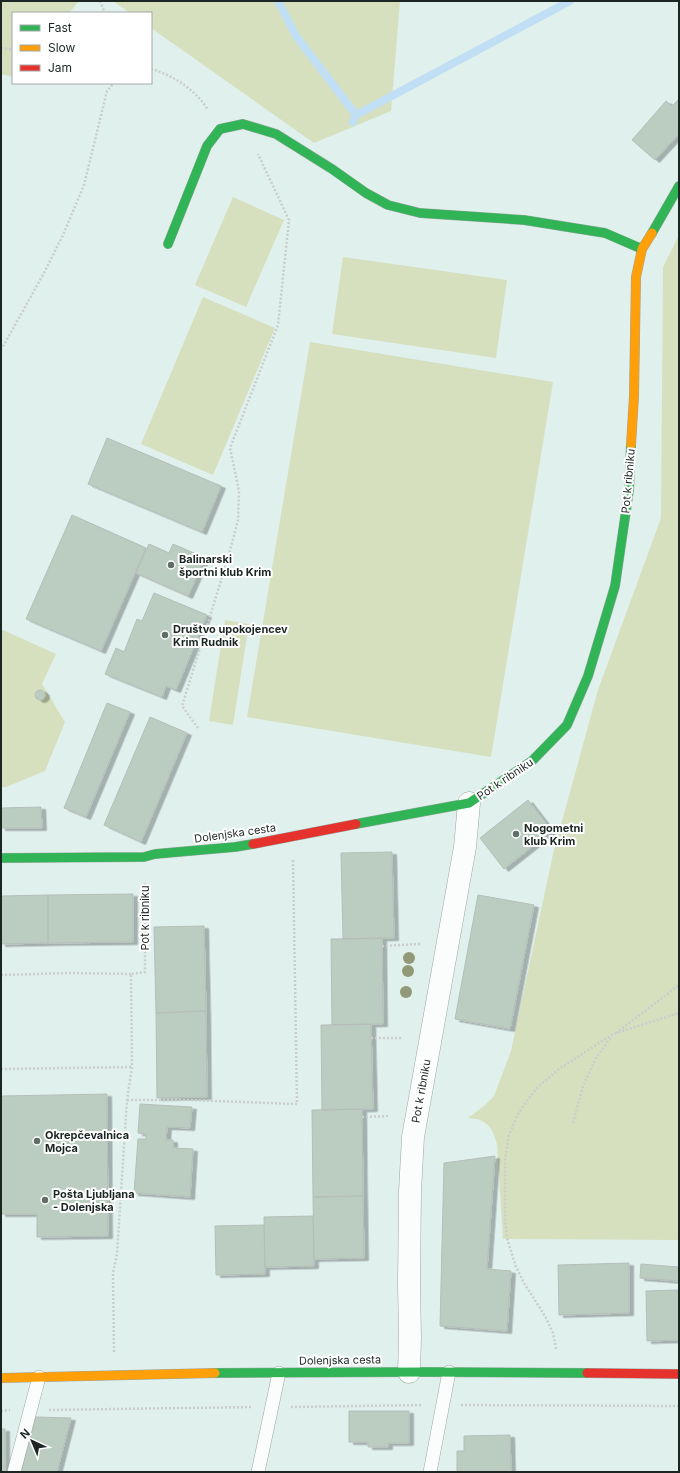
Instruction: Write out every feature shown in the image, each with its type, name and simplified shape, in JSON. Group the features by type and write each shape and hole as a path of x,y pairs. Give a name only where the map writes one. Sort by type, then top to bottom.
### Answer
{"street":[{"path":"168,244 206,146 220,129 243,124 276,134 332,169 366,193 388,204 420,213 524,220 605,233 642,249"},
{"name":"Pot k ribniku","path":"409,1372 409,1268 413,1137 465,848 469,803 532,761 567,725 588,676 615,586 630,490 634,396 636,277 642,249 679,186"},
{"name":"Dolenjska cesta","path":"1,858 144,857 155,854 234,847 469,803"},
{"name":"Dolenjska cesta","path":"1,1378 114,1375 409,1372 679,1374"}],"lane":[{"path":"430,1472 449,1372"},
{"path":"258,1472 279,1373"},
{"path":"14,1472 39,1377"}],"path":[{"path":"100,1 105,12"},
{"path":"1,48 12,49"},
{"path":"152,69 167,75 189,89 206,105 220,129"},
{"path":"1,350 44,273 63,235 84,185 107,91 113,84"},
{"path":"198,728 182,706 228,558 238,520 239,491 230,448 278,325 289,220 243,124"},
{"name":"Pot k ribniku","path":"131,974 145,972 144,857"},
{"path":"127,1100 189,1100 297,1104 293,857"},
{"path":"382,946 420,944"},
{"path":"1,975 70,973 131,974 132,1067 127,1100 117,1254 113,1273 114,1375"},
{"path":"561,1373 553,1333 524,1283 512,1256 507,1238 505,1218 505,1160 509,1135 517,1116 538,1087 559,1069 613,1034 679,985"},
{"path":"573,1124 583,1086 596,1058 613,1034 679,1014"},
{"path":"371,1038 403,1038"},
{"path":"1,1069 132,1067"},
{"path":"362,1117 388,1116"},
{"path":"1,1411 443,1405 679,1406"}],"green space":[{"path":"1,1 79,1 70,12 12,12 12,77 1,74"},
{"path":"113,1 400,1 391,111 314,143 152,29 152,12 129,12"},
{"path":"233,197 284,220 246,307 195,285"},
{"path":"679,235 679,1240 503,1239 497,1144 488,1125 480,1120 468,1118 494,1096 511,1051 553,854 598,690 661,518 663,267"},
{"path":"343,257 507,280 496,358 332,334"},
{"path":"203,297 275,328 213,475 141,444"},
{"path":"310,342 553,382 491,757 247,717"},
{"path":"225,620 249,624 233,725 209,721"},
{"path":"1,629 56,654 42,684 65,722 45,771 6,787 1,787"}],"building":[{"path":"679,99 679,134 655,160 632,140 666,101 672,106"},
{"path":"107,438 221,486 202,532 88,484"},
{"path":"72,515 146,548 101,651 26,619"},
{"name":"Balinarski športni klub Krim","path":"149,544 169,553 173,544 205,558 188,596 136,573"},
{"name":"Društvo upokojencev Krim Rudnik","path":"154,593 207,615 176,690 166,686 162,697 105,674 116,648 124,652 137,619 142,621"},
{"path":"38,690 42,690 44,691 44,699 38,700 35,697 35,693"},
{"path":"107,703 130,712 86,817 64,808"},
{"path":"150,717 187,733 141,842 104,825"},
{"name":"Nogometni klub Krim","path":"528,800 552,831 504,869 480,838"},
{"path":"41,807 42,828 1,828 1,808"},
{"path":"392,852 394,938 343,939 341,853"},
{"path":"133,894 133,942 48,943 48,895"},
{"path":"48,895 48,943 1,944 1,896"},
{"path":"478,895 534,905 510,1029 455,1019"},
{"path":"204,926 206,1011 156,1013 154,927"},
{"path":"382,938 383,1024 332,1025 331,939"},
{"path":"206,1011 207,1097 157,1098 156,1013"},
{"path":"371,1024 373,1109 322,1110 321,1025"},
{"path":"107,1094 108,1236 37,1237 37,1214 1,1214 1,1096"},
{"path":"140,1104 192,1107 190,1128 167,1127 166,1140 173,1140 173,1148 193,1149 190,1197 134,1193 138,1139 146,1139 146,1134 138,1133"},
{"path":"362,1109 363,1196 313,1197 312,1110"},
{"path":"495,1156 487,1269 511,1271 507,1331 440,1326 444,1163"},
{"path":"363,1196 364,1258 314,1259 313,1197"},
{"path":"313,1216 314,1266 265,1267 264,1217"},
{"path":"264,1225 265,1274 216,1275 215,1226"},
{"path":"629,1263 629,1313 559,1315 558,1265"},
{"path":"641,1264 679,1267 679,1281 640,1278"},
{"path":"679,1290 679,1340 647,1341 646,1291"},
{"path":"349,1411 409,1411 409,1443 388,1443 388,1447 368,1447 368,1442 349,1442"},
{"path":"36,1417 71,1418 57,1472 21,1472"},
{"path":"1,1429 5,1429 5,1472 1,1472"},
{"path":"510,1435 511,1472 457,1472 457,1451 464,1451 464,1436"}],"waterway":[{"path":"278,1 296,36 356,115 353,122"},
{"path":"356,115 570,1"}],"traffic: fast":[{"path":"168,244 207,146 220,129 243,124 276,134 332,169 366,193 388,205 420,213 524,220 605,233 642,249"},
{"path":"652,233 679,186"},
{"path":"356,824 469,803 532,761 567,725 588,676 615,586 629,490 631,445"},
{"path":"1,858 144,857 155,854 253,844"},
{"path":"215,1373 587,1373"}],"traffic: slow":[{"path":"631,445 634,396 636,277 642,249 652,233"},
{"path":"1,1378 215,1373"}],"traffic: jam":[{"path":"253,844 356,824"},
{"path":"587,1373 679,1374"}],"place":[{"name":"Balinarski športni klub Krim","path":"171,565"},
{"name":"Društvo upokojencev Krim Rudnik","path":"165,635"},
{"name":"Nogometni klub Krim","path":"516,834"},
{"name":"Okrepčevalnica Mojca","path":"37,1141"},
{"name":"Pošta Ljubljana - Dolenjska","path":"45,1200"}]}
